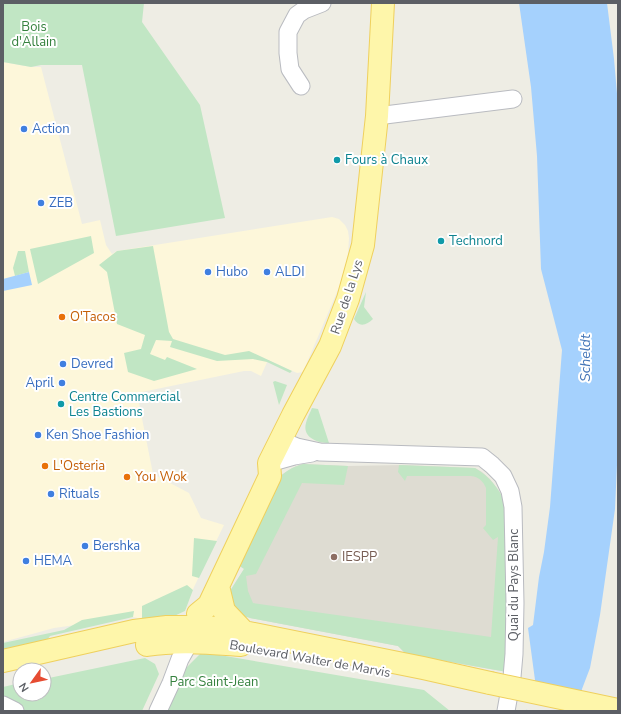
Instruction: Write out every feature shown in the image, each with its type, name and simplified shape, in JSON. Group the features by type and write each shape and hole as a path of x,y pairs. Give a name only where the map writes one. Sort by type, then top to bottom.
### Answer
{"main road":[{"name":"Rue de la Lys","path":"194,628 218,586 270,476 270,463 280,440 330,346 353,284 363,245 377,116 383,3"},
{"name":"Rue de la Lys","path":"194,628 198,607 254,482 260,469 270,463"},
{"path":"218,586 224,611 244,632"},
{"name":"Boulevard Walter de Marvis","path":"3,661 134,631 167,627 194,628 249,645 489,689 618,710"},
{"path":"194,628 206,627 244,632 423,668 489,689"},
{"name":"Boulevard Walter de Marvis","path":"3,673 48,662 163,642 194,628"},
{"name":"Boulevard Walter de Marvis","path":"489,689 569,711"}],"street":[{"path":"301,86 290,69 288,32 297,16 304,10 322,3"},
{"path":"377,116 513,99"},
{"path":"293,415 297,430 302,438 306,443 320,452"},
{"path":"280,440 297,447 320,452"},
{"path":"270,463 294,456 320,452"},
{"name":"Quai du Pays Blanc","path":"320,452 482,457 503,476 510,491 513,507 515,603 514,654 512,677 506,711"},
{"path":"158,711 194,628"},
{"path":"3,705 16,711"}],"shaded area":[{"name":"Centre Commercial Les Bastions","path":"3,62 31,67 41,67 82,224 100,220 106,245 112,254 117,251 332,217 339,219 348,231 348,254 345,273 303,372 297,373 268,360 261,376 251,371 244,371 137,393 153,474 189,493 201,518 224,525 194,587 185,611 170,618 142,619 133,617 54,628 3,642"},
{"path":"303,464 348,466 402,465 475,468 490,479 501,494 507,672 406,654 398,646 250,618 230,591 244,569 281,475 296,466"}],"green space":[{"name":"Bois d'Allain","path":"3,3 144,3 142,22 200,105 225,218 116,236 82,65 41,65 31,67 3,62"},
{"path":"91,236 94,253 38,284 30,249"},
{"path":"153,246 169,332 173,339 225,355 249,351 292,371 290,373 267,362 253,359 217,361 170,347 172,341 156,340 150,354 165,360 167,357 197,369 154,381 128,372 124,353 141,349 145,335 117,324 107,272 99,265 117,251"},
{"path":"18,251 25,251 29,272 15,276 13,268"},
{"path":"366,292 364,307 373,319 366,324 361,325 354,319"},
{"path":"275,381 287,385 279,405 273,382"},
{"path":"312,408 318,409 329,443 315,440 306,432 306,423"},
{"path":"303,464 348,466 344,485 302,483 256,574 246,576 248,591 253,603 491,637 498,537 493,540 483,528 486,525 485,486 478,478 471,476 407,476 405,481 398,472 399,465 475,468 493,483 500,492 505,503 507,672 406,654 398,646 250,618 236,612 233,606 230,591 244,569 238,565 276,481 288,470"},
{"path":"194,538 217,541 199,578 192,576"},
{"path":"187,585 193,590 185,611 170,618 142,619 142,606"},
{"path":"134,611 133,617 50,636 45,643 3,652 3,643 64,630 82,620"},
{"name":"Parc Saint-Jean","path":"202,652 424,690 450,711 164,711 184,670"},
{"path":"145,658 155,664 159,674 142,711 21,711 3,700 3,687 12,685 12,702 52,702 52,677"}],"water":[{"name":"Scheldt","path":"519,3 607,3 618,105 618,443 615,509 600,615 590,668 582,689 579,711 526,711 535,680 528,628 533,625 550,507 562,350 541,269 537,156 531,87"},
{"path":"29,272 32,285 3,291 3,279"}],"pier":[{"path":"533,681 581,711 531,711 524,709"}],"place":[{"name":"Action","path":"24,129"},
{"name":"Fours à Chaux","path":"337,160"},
{"name":"ZEB","path":"41,203"},
{"name":"Technord","path":"441,241"},
{"name":"Hubo","path":"208,272"},
{"name":"ALDI","path":"267,272"},
{"name":"O'Tacos","path":"62,317"},
{"name":"Devred","path":"63,364"},
{"name":"April","path":"62,383"},
{"name":"Centre Commercial Les Bastions","path":"61,404"},
{"name":"Ken Shoe Fashion","path":"38,435"},
{"name":"L'Osteria","path":"45,466"},
{"name":"You Wok","path":"127,477"},
{"name":"Rituals","path":"51,494"},
{"name":"Bershka","path":"85,546"},
{"name":"IESPP","path":"334,557"},
{"name":"HEMA","path":"26,561"}]}
